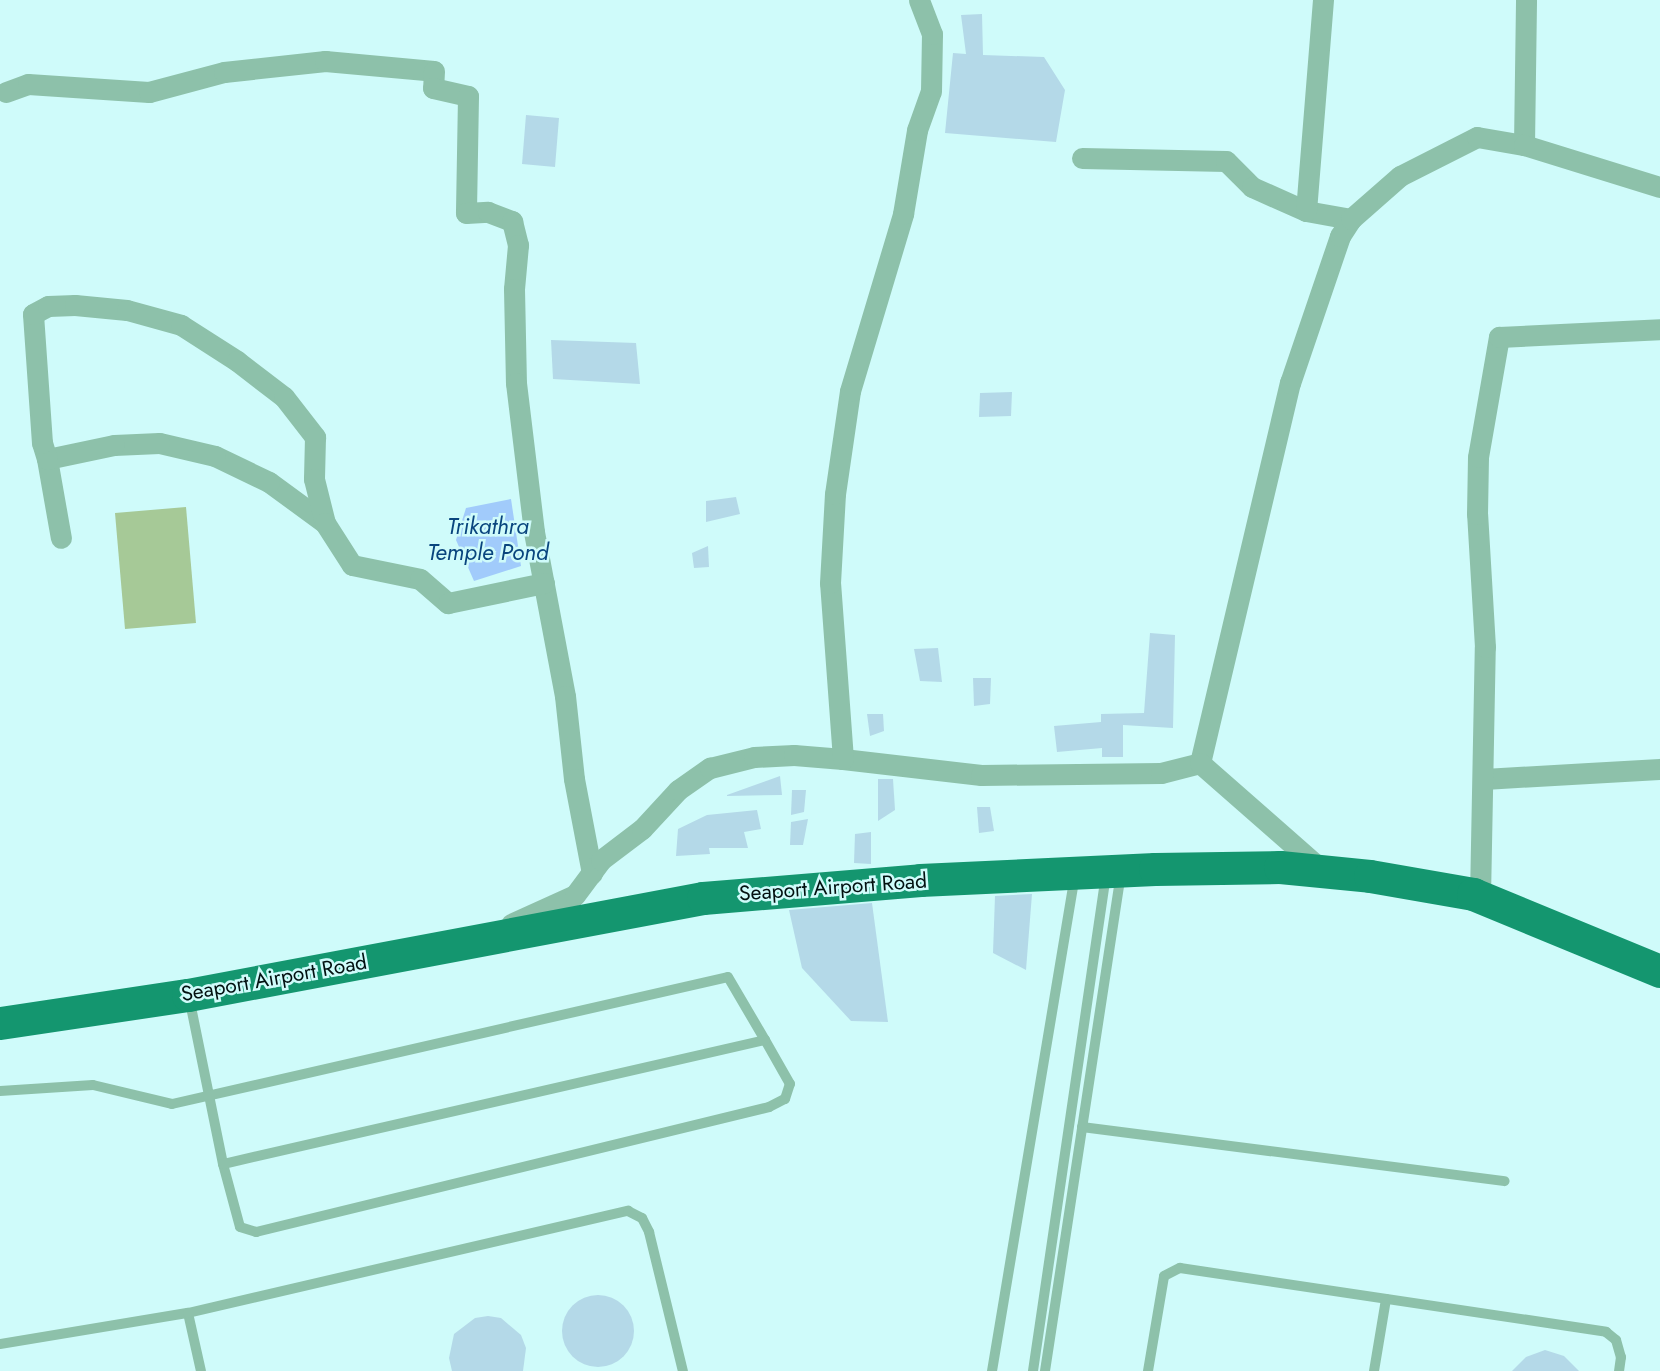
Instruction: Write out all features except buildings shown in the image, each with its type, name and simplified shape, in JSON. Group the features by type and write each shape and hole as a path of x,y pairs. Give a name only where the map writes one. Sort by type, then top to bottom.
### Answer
{"main road":[{"name":"Seaport Airport Road","path":"0,1023 188,995 741,893 1101,871 1280,867 1370,876 1480,897 1660,971"}],"street":[{"path":"843,759 830,583 835,494 850,391 903,214 917,130 931,91 932,34 919,0"},
{"path":"1306,211 1323,0"},
{"path":"1524,145 1526,0"},
{"path":"6,92 28,84 149,92 224,72 325,61 434,71 433,88 468,96 466,213 488,212 512,221 518,245 514,289 516,383 534,532 592,873"},
{"path":"1200,763 1219,671 1290,383 1340,236 1351,219 1399,176 1477,137 1524,145 1660,187"},
{"path":"1082,158 1226,161 1252,187 1306,211 1351,219"},
{"path":"61,538 42,443 33,314 48,306 75,305 127,310 181,326 237,361 284,397 315,437 314,479 325,523 352,565 420,579 448,603 544,583"},
{"path":"1480,897 1485,647 1477,514 1478,457 1499,337 1660,329"},
{"path":"47,459 114,445 159,443 215,456 284,493 325,523"},
{"path":"284,493 314,479"},
{"path":"471,942 575,895 601,860 642,829 678,790 710,768 754,757 794,755 981,775 1161,773 1200,763"},
{"path":"1200,763 1324,872"},
{"path":"1484,779 1660,769"}],"lane":[{"path":"1033,1371 1073,1101 1101,871"},
{"path":"1045,1371 1086,1102 1101,871"},
{"path":"992,1371 1101,871"},
{"path":"0,1091 93,1085 172,1104 210,1096 728,976 790,1084 785,1099 769,1107 256,1232 240,1227 223,1164 210,1096 188,995"},
{"path":"223,1164 765,1040"},
{"path":"1073,1101 1086,1102"},
{"path":"1082,1127 1505,1181"},
{"path":"0,1345 188,1313 628,1211 642,1217 649,1231 683,1371"},
{"path":"1148,1371 1164,1276 1180,1268 1606,1332 1616,1340 1621,1357 1619,1371"},
{"path":"1374,1371 1386,1298"},
{"path":"188,1313 201,1371"}],"green space":[{"path":"186,507 196,623 125,629 115,513"}],"water":[{"name":"Trikathra Temple Pond","path":"511,499 521,566 474,581 456,540 466,508"}]}
